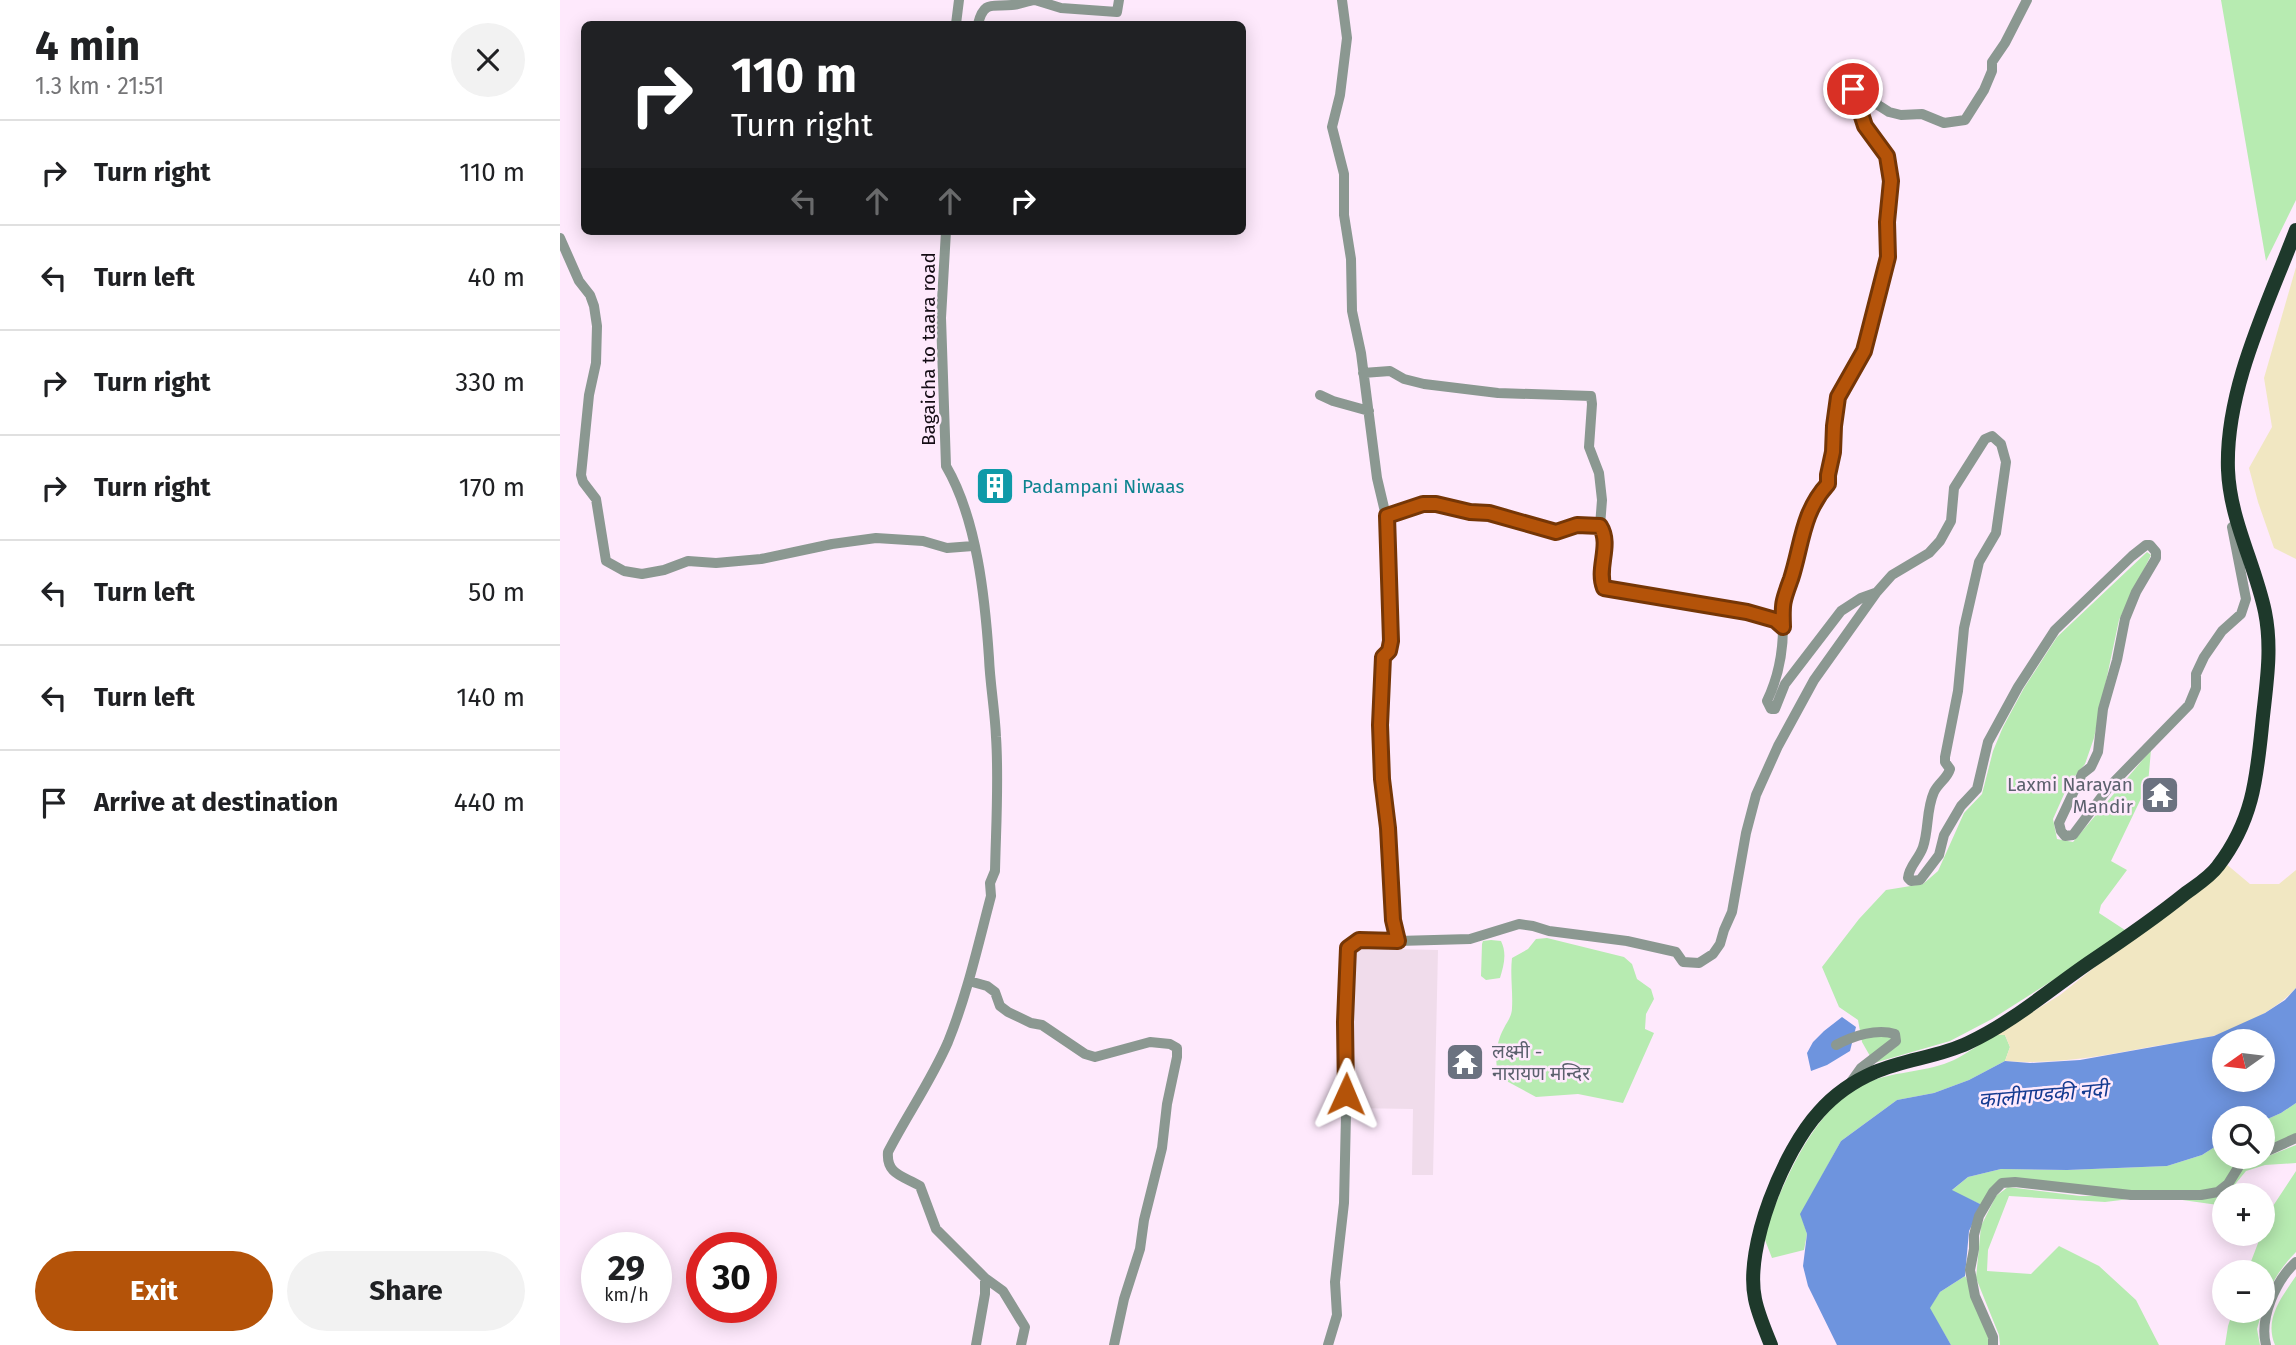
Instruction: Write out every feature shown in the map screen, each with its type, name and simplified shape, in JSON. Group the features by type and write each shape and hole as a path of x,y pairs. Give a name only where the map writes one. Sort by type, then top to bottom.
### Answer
{"highway":[{"path":"1770,1345 1755,1298 1754,1278 1761,1222 1798,1139 1817,1114 1837,1094 1875,1071 1952,1050 2022,1013 2069,976 2150,922 2216,870 2242,831 2255,791 2269,664 2269,636 2264,608 2231,496 2228,468 2233,411 2249,352 2296,230"}],"street":[{"path":"956,21 959,0"},
{"path":"979,21 987,7 1015,5 1030,0 1061,8 1117,12 1119,0"},
{"path":"1342,0 1347,38 1340,95 1332,127 1344,174 1344,215 1351,259 1352,312 1379,490 1387,516 1391,641 1389,651 1383,657 1381,739 1393,920 1398,941"},
{"path":"1876,593 1861,598 1841,611 1784,684 1775,709 1770,709 1767,701 1780,660 1783,596 1791,580 1802,529 1814,502 1828,484 1838,397 1864,351 1888,257 1887,222 1891,181 1887,156 1865,126 1849,76 1852,69 1859,70 1878,105 1889,112 1901,115 1917,113 1944,123 1965,120 1984,90 1992,71 1992,62 2027,0"},
{"name":"Bagaicha to taara road","path":"946,235 941,318 946,466 967,518 988,623 997,764 995,871 990,883 991,896 969,981 947,1042 928,1083 887,1157 891,1170 920,1186 936,1229 985,1278 1003,1291 1025,1326 1021,1345"},
{"path":"560,237 579,281 590,295 594,306 596,363 589,395 581,475 596,499 606,561 617,569 642,574 664,570 688,561 716,563 761,559 876,538 923,541 947,548 973,546"},
{"path":"1363,373 1390,371 1404,379 1424,384 1498,393 1591,396 1589,447 1599,473 1602,500 1600,526 1605,541 1601,574 1604,588 1747,612 1775,620 1783,627"},
{"path":"1320,395 1369,411"},
{"path":"1328,1345 1337,1315 1335,1282 1344,1203 1347,1070 1345,1022 1347,952 1351,945 1359,940 1470,939 1519,924 1549,931 1627,941 1676,952 1688,964 1699,963 1713,954 1720,944 1732,912 1746,833 1756,795 1778,746 1814,680 1876,593 1892,575 1929,553 1940,541 1951,521 1954,488 1986,439 1992,436 2005,451 2006,462 1996,533 1979,562 1964,628 1958,691 1945,757 1950,769 1929,804 1923,846 1908,874 1911,881 1924,877 1940,855 1944,835 1961,806 1976,789 1988,741 2018,687 2056,630 2132,556 2150,545 2156,552 2156,558 2124,619 2117,660 2103,709 2098,752 2091,767 2082,774 2059,823 2065,836 2073,835 2102,796 2135,759 2189,705 2196,688 2196,674 2204,657 2222,631 2244,610 2246,599 2232,527 2238,526"},
{"path":"1387,516 1423,504 1436,504 1470,512 1489,513 1556,532 1577,525 1600,526"},
{"path":"969,981 988,986 995,992 1000,1006 1008,1012 1042,1025 1085,1054 1095,1057 1150,1042 1170,1044 1177,1048 1162,1148 1144,1220 1140,1249 1124,1299 1114,1345"},
{"path":"1836,1045 1885,1030 1895,1034 1896,1041 1861,1068 1854,1079 1837,1094"},
{"path":"2275,1148 2296,1138"},
{"path":"1993,1345 1993,1338 1975,1296 1970,1270 1979,1216 1993,1192 2002,1183 2015,1182 2131,1195 2201,1195 2218,1192 2228,1184 2237,1169"},
{"path":"2266,1345 2263,1327 2273,1295 2296,1262"},
{"path":"976,1345 985,1294 985,1278"}],"shaded area":[{"path":"1354,948 1438,950 1433,1175 1412,1175 1413,1109 1351,1108"}],"green space":[{"path":"2221,0 2296,0 2296,200 2266,261"},
{"path":"2147,552 2151,555 2119,620 2094,738 2085,764 2069,783 2053,819 2057,839 2073,842 2151,750 2148,784 2111,861 2127,870 2101,905 2099,913 2128,932 1992,1019 1950,1041 1874,1063 1862,1042 1858,1020 1839,1007 1822,967 1859,919 1886,890 1923,884 1938,871 1964,813 1982,794 1993,751 2003,727 2057,637"},
{"path":"1547,938 1624,957 1632,964 1637,979 1651,989 1654,999 1646,1014 1645,1029 1654,1033 1623,1103 1578,1094 1536,1097 1499,1077 1496,1058 1498,1045 1512,1011 1512,958 1528,949 1536,939"},
{"path":"1483,941 1501,941 1504,959 1500,978 1486,980 1481,976 1482,944"},
{"path":"1995,1035 2005,1035 2010,1047 2005,1061 1969,1080 1934,1093 1897,1100 1841,1141 1801,1214 1807,1234 1804,1250 1772,1258 1763,1235 1771,1214 1791,1169 1817,1126 1833,1107 1851,1092 1871,1081 1944,1064"},
{"path":"2296,1103 2296,1135 2275,1144 2275,1116"},
{"path":"2296,1145 2296,1163 2275,1164 2275,1153"},
{"path":"2212,1149 2212,1169 2235,1169 2224,1183 2212,1183 2212,1189 2202,1192 2120,1190 2003,1179 1982,1205 1951,1191 1968,1177 2001,1169 2067,1170 2167,1166 2202,1155"},
{"path":"2241,1169 2252,1169 2246,1171 2236,1183 2231,1183"},
{"path":"2296,1171 2296,1252 2275,1280 2275,1260 2252,1260 2257,1246 2275,1246 2275,1203"},
{"path":"2008,1187 2080,1196 2154,1195 2212,1195 2212,1204 2154,1196 2105,1202 2009,1196 1988,1250 1987,1271 2031,1274 2059,1246 2099,1266 2136,1300 2159,1345 2000,1345 1999,1335 1976,1278 1981,1226 1996,1196"},
{"path":"1965,1276 1991,1345 1951,1345 1929,1308 1940,1292"},
{"path":"2296,1276 2296,1345 2275,1345 2272,1326 2280,1301"},
{"path":"2229,1323 2259,1323 2260,1345 2225,1345"}],"sand":[{"path":"2296,267 2296,559 2274,548 2249,468 2272,427 2264,378"},
{"path":"2225,863 2250,884 2279,884 2296,870 2296,988 2269,1010 2247,1023 2233,1029 2212,1029 2212,1036 2205,1038 2078,1059 2005,1061 2010,1047 2005,1035 1995,1035 2060,995"}],"water":[{"name":"कालीगण्डकी नदी","path":"2296,988 2296,1103 2275,1116 2275,1106 2212,1106 2212,1149 2202,1155 2167,1166 2067,1170 2001,1169 1968,1177 1952,1190 1982,1205 1969,1231 1965,1276 1940,1292 1930,1308 1951,1345 1837,1345 1808,1286 1803,1266 1807,1234 1800,1214 1841,1141 1897,1100 1934,1093 1969,1080 2005,1061 2030,1063 2080,1060 2212,1036 2212,1092 2275,1092 2275,1029 2230,1029 2265,1013 2285,1000"},
{"path":"1842,1017 1856,1027 1850,1051 1811,1071 1807,1053 1813,1042"}],"place":[{"name":"Padampani Niwaas","path":"995,486"},
{"name":"Laxmi Narayan Mandir","path":"2160,795"},
{"name":"लक्ष्मी - नारायण मन्दिर","path":"1465,1062"}],"route":[{"path":"1346,1094 1348,948 1359,940 1398,941 1393,920 1380,725 1383,657 1389,651 1391,641 1387,516 1423,504 1436,504 1470,512 1489,513 1556,532 1584,524 1600,526 1605,541 1601,574 1604,588 1747,612 1775,620 1783,627 1783,596 1791,580 1802,529 1814,502 1828,484 1838,397 1864,351 1872,311 1888,257 1887,209 1891,181 1887,156 1865,126 1853,89"}]}
